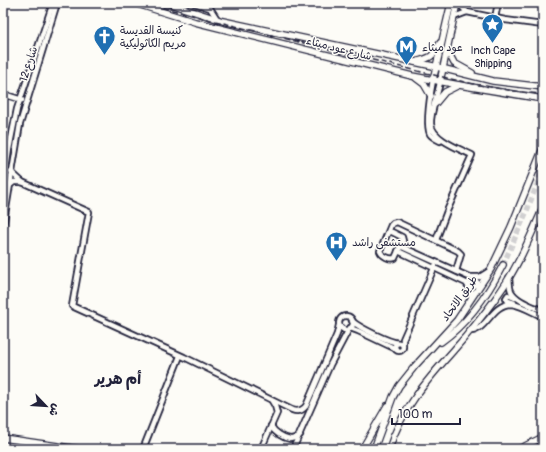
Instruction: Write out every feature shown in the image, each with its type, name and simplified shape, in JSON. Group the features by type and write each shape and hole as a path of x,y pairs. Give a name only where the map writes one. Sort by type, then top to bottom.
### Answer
{"main road":[{"name":"شارع عود ميثاء","path":"134,3 195,22 412,76 541,100"},
{"name":"شارع عود ميثاء","path":"167,3 217,19 415,62 492,81 543,87"},
{"path":"440,82 440,68 451,3"},
{"path":"433,80 440,68 447,50 458,3"},
{"path":"415,62 428,59 435,53 445,34"},
{"path":"447,50 457,66 470,73 492,81"},
{"path":"412,76 424,84 431,96"},
{"path":"435,104 445,92 459,85"},
{"name":"طريق الاتحاد","path":"374,449 393,397 414,366 457,320 491,269 511,227 543,148"},
{"path":"390,447 400,422 421,388 471,331 510,278 524,252 543,208"},
{"path":"432,348 464,322 486,295 503,265"},
{"path":"362,449 393,397"},
{"path":"3,437 78,449"},
{"path":"519,449 543,437"}],"street":[{"name":"شارع 12","path":"3,190 20,100 53,3"},
{"name":"شارع 12","path":"3,227 5,205 17,138 26,101 57,3"},
{"path":"194,3 210,8 217,19"},
{"path":"458,3 467,12 543,25"},
{"path":"495,18 498,3"},
{"path":"454,17 467,12"},
{"path":"433,80 428,125 430,133 438,140 472,155 436,240"},
{"path":"440,82 431,120 432,127 437,136 449,144"},
{"path":"3,94 26,101"},
{"path":"12,172 22,182 89,212 72,306 290,409 298,412 306,406 336,338 339,320 343,316 348,316 352,322 361,327 400,344"},
{"path":"9,186 14,182 22,182"},
{"path":"389,232 402,237 403,241 396,256 392,259 380,253 392,224 397,222 458,251 460,253 460,257 456,272"},
{"path":"398,251 474,286 476,282 472,278 400,246"},
{"path":"339,325 344,329 349,328 358,331 396,349 396,346 400,344 403,339 437,263"},
{"path":"472,278 482,276 491,269"},
{"path":"510,278 512,292 522,300 543,311"},
{"path":"463,281 470,288 472,294 471,299"},
{"path":"522,300 518,300 509,295 507,297 507,300 543,317"},
{"path":"471,331 478,329 503,306 511,304 518,306"},
{"path":"293,449 330,365 352,322"},
{"path":"144,448 180,356"},
{"path":"261,449 277,413 272,400"},
{"path":"277,413 290,409"},
{"path":"271,426 275,431 288,438 294,438 300,435"}],"tunnel":[{"path":"503,265 526,213 543,169"}],"railway":[{"path":"145,3 460,81 501,89 543,94"}],"place":[{"name":"Inch Cape Shipping","path":"493,44"},
{"name":"كنيسة القديسة مريم الكاثوليكية","path":"104,56"},
{"name":"عود ميثاء","path":"407,66"},
{"name":"مستشفى راشد","path":"337,262"}],"district":[{"name":"أم هرير","path":"118,379"}]}
